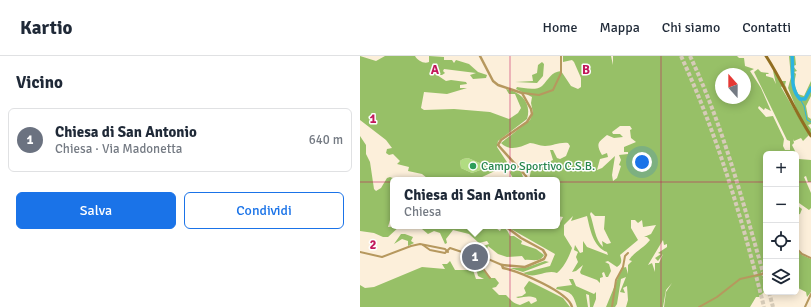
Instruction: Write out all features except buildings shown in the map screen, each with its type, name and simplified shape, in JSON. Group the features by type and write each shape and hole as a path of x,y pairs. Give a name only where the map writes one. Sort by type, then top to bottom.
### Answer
{"main road":[{"path":"766,56 780,76 798,116 811,136"}],"street":[{"path":"480,56 493,81 498,85 522,93 539,95 553,90 561,73 561,56"},
{"path":"522,93 531,109 530,118 527,122 501,140 498,145 526,177"},
{"path":"423,245 436,253 442,254 448,252 450,248 479,256 502,265 525,267 544,259 546,256 543,250 521,238 509,229"},
{"path":"360,252 382,257 411,246 423,245 445,249 448,252"},
{"path":"799,251 811,258"},
{"path":"612,307 616,280 623,267 625,256 628,253"},
{"path":"479,256 479,263 490,278"},
{"path":"502,265 503,268 537,280 567,299 572,307"},
{"path":"699,307 717,297 740,280 763,273"},
{"path":"805,307 811,294"}],"green space":[{"path":"360,56 376,61 385,56 415,56 419,61 425,63 429,62 429,56 444,57 444,60 452,60 454,63 456,60 469,64 478,72 487,75 486,78 473,79 470,75 476,73 444,69 443,71 445,73 442,75 437,75 446,81 451,80 466,82 467,84 460,85 460,88 467,88 447,94 424,92 421,108 424,110 454,109 490,112 509,119 518,113 521,108 515,94 509,94 506,89 511,90 521,96 527,103 527,119 498,141 497,147 507,162 497,170 482,177 426,177 422,174 408,171 409,167 397,164 400,161 393,154 389,155 386,153 387,149 392,148 386,140 360,120","holes":["468,158 482,164 483,169 472,173 461,168 460,161"]},
{"path":"563,56 611,56 613,65 613,56 737,56 739,58 744,58 745,66 751,68 715,68 715,104 751,104 751,73 761,88 771,111 765,108 764,110 759,106 758,108 766,117 773,116 784,139 783,146 785,150 790,150 790,141 787,140 754,72 758,69 761,72 769,73 766,74 766,76 773,78 776,84 773,71 781,81 786,81 785,85 787,89 783,86 781,87 809,135 803,141 801,138 794,141 793,139 794,143 792,145 795,151 763,151 763,293 759,297 756,297 750,307 664,307 666,292 672,283 666,290 663,307 626,307 628,300 627,286 623,288 625,293 620,292 626,277 621,279 617,304 615,307 606,307 622,268 626,267 628,274 628,265 632,261 629,260 650,240 647,237 644,237 651,234 656,225 643,227 642,220 638,223 635,220 631,220 631,228 638,240 620,255 621,262 617,267 608,261 605,262 609,264 611,271 608,277 606,277 604,272 602,273 603,277 600,278 600,283 597,280 581,274 580,272 583,265 576,271 572,272 578,262 576,257 578,252 574,250 575,245 580,253 583,252 583,241 587,247 608,255 607,252 602,250 595,242 587,216 571,221 573,216 564,225 564,235 572,248 570,255 557,273 548,272 528,275 523,273 550,266 555,254 511,229 560,229 560,223 563,217 560,216 560,177 530,177 531,170 553,160 550,150 553,150 557,158 560,159 566,156 570,146 568,143 541,146 530,143 511,148 504,146 501,143 530,120 533,113 531,103 532,97 516,89 517,87 530,89 540,88 552,74 561,71 571,86 578,89 581,87 581,78 572,60 563,62","holes":["620,126 630,126 632,129 630,130 631,138 636,142 624,147 624,152 628,152 628,154 619,155 621,160 619,165 621,166 617,178 613,181 612,175 615,156 602,168 597,170 600,159 608,157 607,153 602,155 598,145 607,135 614,138 623,137 620,134 613,134 612,132","591,212 595,216 605,216 604,229 611,243 607,244 602,241 603,247 596,236 590,214","663,240 664,245 667,244 667,247 658,253 661,254 655,258 658,261 663,254 659,263 655,263 655,272 652,263 648,265"]},
{"path":"789,56 795,56 796,65 793,66 797,71 794,72 796,74 794,84 798,94 804,96 811,81 811,96 806,106 808,117 811,119 811,124 808,125 811,129 811,135 799,115 788,88 791,77"},
{"path":"542,62 544,64 543,76 537,83 515,82 533,81 532,75 537,73 538,65"},
{"path":"360,136 366,145 366,154 370,162 374,189 376,191 381,188 387,178 390,177 390,220 388,227 390,227 390,229 397,229 388,237 360,231"},
{"path":"468,158 482,164 483,169 472,173 461,168 460,161"},
{"path":"799,159 811,160 811,182 808,182 806,176 804,177 811,193 811,208 809,210 799,203"},
{"path":"511,170 521,171 523,177 512,177 510,173"},
{"path":"799,207 802,209 799,214"},
{"path":"422,229 497,229 500,231 501,229 506,229 510,236 514,236 522,241 521,244 536,249 544,255 538,260 525,260 522,256 507,257 498,254 488,246 487,249 481,248 480,250 477,248 489,244 487,241 479,243 469,234 453,230 446,239 447,243 445,244 440,233 434,231 428,234"},
{"path":"401,234 413,237 411,241 414,243 408,246 408,241 402,239 394,244"},
{"path":"799,252 811,259 811,292 807,297 806,292 799,288"},
{"path":"450,261 455,270 473,270 476,279 484,279 478,276 475,270 476,268 482,269 491,278 495,278 499,283 496,287 492,288 499,295 506,295 517,304 520,305 529,301 531,304 537,301 536,298 527,296 516,297 522,296 526,293 524,288 529,281 563,298 570,307 360,307 360,285 365,288 374,287 422,267 445,269 442,264 447,264"},
{"path":"545,261 549,262 523,272 510,268 525,268"},
{"path":"569,279 573,279 576,286 594,294 596,292 596,299 593,307 590,307 589,295 586,294 588,307 577,307 571,294 556,289 557,287 572,285"}],"waterway":[{"path":"792,56 794,90 800,99 805,99 811,88"},
{"path":"800,99 804,106 807,120 811,122"}],"tunnel":[{"path":"681,56 707,117 718,148 738,211 764,307"},
{"path":"690,56 723,139 763,273"},
{"path":"770,295 773,307"}],"place":[{"name":"Campo Sportivo C.S.B.","path":"473,166"},
{"name":"Chiesa di San Antonio","path":"475,257"}]}
